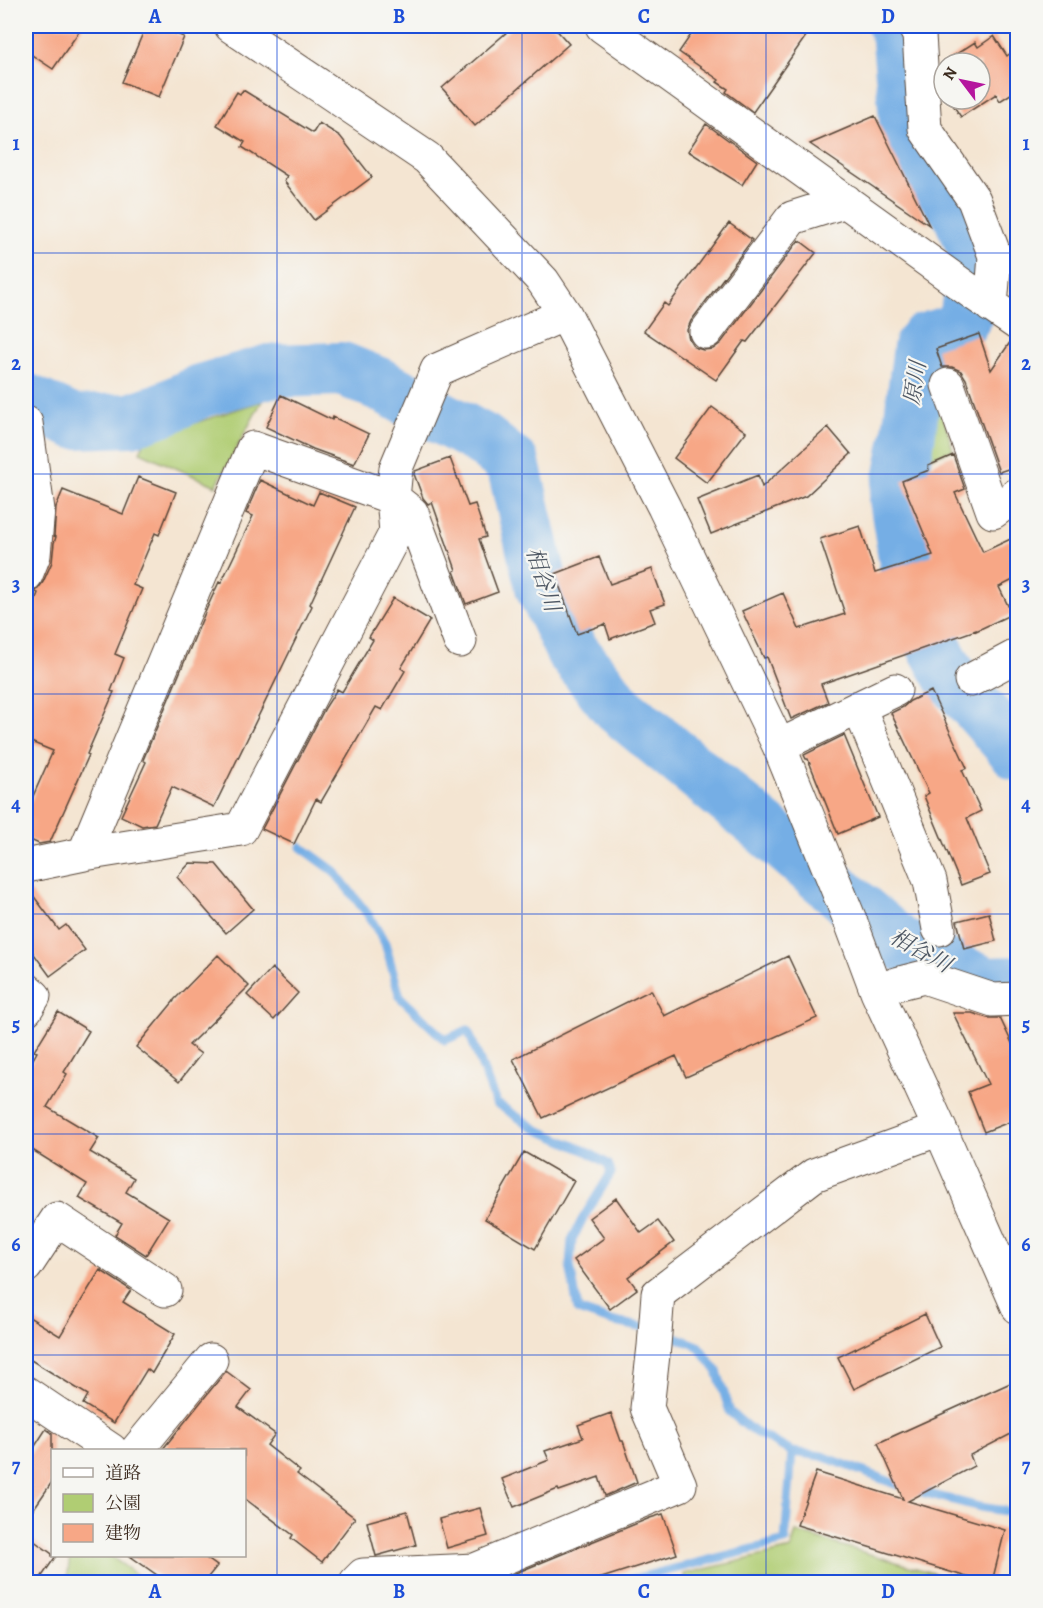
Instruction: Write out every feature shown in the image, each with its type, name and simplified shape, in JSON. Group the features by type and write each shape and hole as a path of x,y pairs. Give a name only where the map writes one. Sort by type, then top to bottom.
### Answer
{"street":[{"path":"231,26 427,158 543,281 565,314 664,507 779,746 877,992 940,1128 1017,1307"},
{"path":"602,26 1017,324"},
{"path":"914,26 919,34 925,129 974,200 995,256 978,297"},
{"path":"706,332 792,218 846,201"},
{"path":"26,866 84,854 241,829 396,532 393,498 396,468 436,370 565,314"},
{"path":"948,385 993,512 1017,494"},
{"path":"26,423 38,510 34,555 26,575"},
{"path":"84,854 253,448 393,498 412,513 460,641"},
{"path":"971,680 1017,655"},
{"path":"779,746 895,690"},
{"path":"859,707 930,881 939,929"},
{"path":"877,992 896,984 924,977 993,1000 1017,999"},
{"path":"26,989 34,996 26,1010"},
{"path":"356,1582 363,1575 475,1570 680,1485 647,1408 658,1294 814,1175 940,1128"},
{"path":"26,1266 57,1220 165,1290"},
{"path":"138,1449 211,1360"},
{"path":"30,1406 109,1449"}],"green space":[{"path":"931,374 953,450 915,463"},
{"path":"262,401 216,486 140,452 146,439"},
{"path":"796,1532 936,1574 923,1582 685,1582 684,1574 791,1549"},
{"path":"70,1557 111,1557 147,1582 80,1582 67,1579"}],"building":[{"path":"26,26 83,26 53,69 26,51"},
{"path":"146,26 156,26 184,37 159,97 122,82"},
{"path":"514,26 553,26 569,44 475,126 442,88"},
{"path":"697,26 813,26 753,112 726,92 728,89 717,82 719,80 679,52"},
{"path":"994,36 1007,56 1017,48 1017,90 1000,101 996,94 992,97 992,51 961,51 975,42 978,47"},
{"path":"243,90 313,133 319,123 340,136 372,177 314,220 284,181 287,176 242,147 245,142 217,125 237,92 240,94"},
{"path":"957,111 970,111 961,117"},
{"path":"875,116 929,225 810,144"},
{"path":"706,124 757,161 742,185 688,151"},
{"path":"729,223 752,240 691,321 687,330 694,347 703,350 713,349 721,343 799,240 816,253 747,342 744,341 716,380 644,331 664,303 668,306"},
{"path":"979,334 991,370 1011,341 1017,343 1017,466 999,472 966,379 961,371 952,367 942,367 936,349"},
{"path":"281,395 332,420 333,417 369,434 354,464 313,449 266,427"},
{"path":"712,407 746,432 707,483 674,458"},
{"path":"828,427 851,454 806,496 711,534 697,500 758,475 762,487"},
{"path":"953,455 965,489 955,493 983,552 1017,536 1017,578 999,587 1012,614 976,631 821,684 828,702 791,719 767,657 764,658 742,611 783,593 799,629 845,614 820,539 860,526 875,573 933,555 902,481 929,470 928,466"},
{"path":"450,458 468,506 475,504 486,537 479,539 498,592 466,604 432,502 428,504 423,498 414,474 415,471"},
{"path":"138,477 176,492 159,535 155,533 133,585 142,589 115,654 124,658 111,691 114,692 50,842 39,844 26,838 26,812 53,751 26,740 26,623 38,593 34,591 43,582 52,562 56,537 54,536 56,507 63,490 123,514"},
{"path":"260,480 313,505 319,492 355,507 310,604 312,606 214,807 172,787 155,824 142,826 121,816 146,762 143,760 207,608 253,516 246,513"},
{"path":"599,557 610,584 652,569 665,604 650,609 655,622 610,639 605,624 577,634 555,574"},
{"path":"393,598 430,620 401,668 405,671 382,710 376,707 321,802 316,799 294,844 262,829 325,708 337,689 342,692 373,640 369,637"},
{"path":"931,691 967,768 962,770 981,811 967,818 990,874 961,885 924,796 929,793 891,713"},
{"path":"844,735 878,817 838,834 808,759 804,755"},
{"path":"190,863 216,864 253,909 226,933 177,877"},
{"path":"26,886 59,930 66,925 85,950 50,976 26,943"},
{"path":"989,913 996,941 964,949 957,921"},
{"path":"218,955 249,986 189,1045 201,1054 179,1082 136,1047 174,1000"},
{"path":"788,956 817,1018 686,1077 676,1056 543,1118 513,1059 651,990 664,1016"},
{"path":"272,968 298,993 274,1020 247,995"},
{"path":"58,1012 89,1031 64,1072 67,1074 47,1107 99,1138 90,1152 134,1178 126,1192 169,1218 146,1255 115,1235 122,1223 79,1198 87,1184 26,1146 26,1072 37,1052 34,1051"},
{"path":"953,1013 972,1013 987,1018 1000,1018 1017,1054 1017,1119 984,1132 968,1092 988,1084"},
{"path":"524,1152 574,1181 535,1249 485,1219"},
{"path":"616,1198 641,1233 658,1221 674,1242 628,1277 637,1289 610,1309 574,1260 604,1238 589,1218"},
{"path":"100,1270 131,1290 123,1302 175,1334 152,1373 147,1369 114,1423 83,1404 88,1395 26,1357 26,1315 60,1336"},
{"path":"925,1314 940,1347 854,1389 838,1357"},
{"path":"226,1371 251,1390 238,1407 275,1434 267,1445 300,1471 297,1474 355,1518 322,1562 291,1538 293,1535 246,1500 246,1449 163,1449"},
{"path":"1017,1380 1017,1431 970,1455 974,1466 908,1501 1005,1530 992,1582 983,1582 797,1525 816,1472 903,1499 878,1443"},
{"path":"611,1413 637,1482 605,1496 599,1477 559,1491 558,1489 514,1507 502,1479 549,1460 545,1451 583,1438 578,1425"},
{"path":"46,1429 52,1433 51,1483 26,1520 26,1460"},
{"path":"480,1508 488,1536 447,1548 439,1519"},
{"path":"407,1511 416,1545 376,1556 367,1522"},
{"path":"663,1514 677,1554 589,1582 494,1582 650,1518"},
{"path":"26,1535 51,1553 51,1557 55,1557 38,1582 26,1582"},
{"path":"131,1557 204,1557 217,1566 204,1582 167,1582"}],"waterway":[{"name":"原川","path":"894,26 898,31 908,141 958,212 978,257 966,315 956,330 925,340 920,347 908,439 896,500 913,608 952,679 1018,754"},
{"name":"相谷川","path":"26,400 74,422 131,420 168,407 200,391 270,371 342,369 379,384 483,440 513,464 542,587 572,651 618,708 899,943 986,984 1018,983"},
{"path":"301,847 334,871 369,916 385,943 400,997 445,1040 468,1030 496,1103 536,1129 586,1151 608,1164 611,1173 572,1240 570,1265 578,1310 610,1321 661,1331 698,1346 717,1371 730,1412 750,1429 792,1452"},
{"path":"622,1582 785,1541 792,1452 822,1456 906,1488 980,1507 1018,1513"}]}
